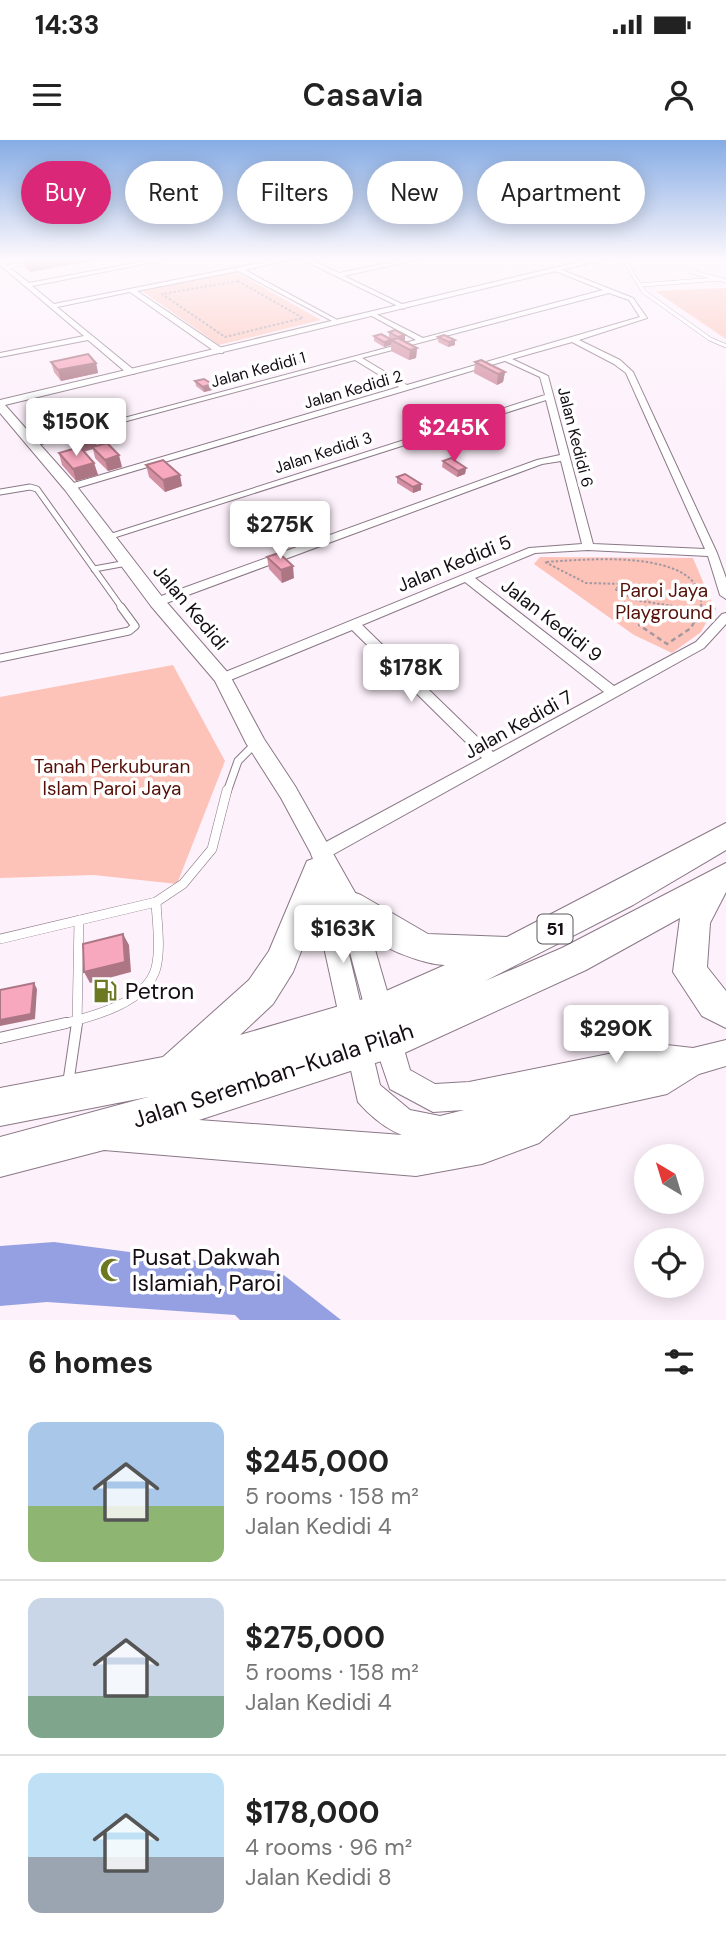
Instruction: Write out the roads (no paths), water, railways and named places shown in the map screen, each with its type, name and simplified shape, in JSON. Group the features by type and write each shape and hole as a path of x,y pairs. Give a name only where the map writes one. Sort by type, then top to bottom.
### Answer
{"highway":[{"name":"Jalan Seremban-Kuala Pilah","path":"0,1107 67,1096 369,1031 622,895 726,835"},
{"path":"171,1074 261,992 281,961 319,862"},
{"path":"720,880 694,922 690,972 714,1004 726,1011"},
{"name":"Jalan Seremban-Kuala Pilah","path":"0,1157 99,1132 369,1031 574,959 720,880"},
{"path":"350,905 387,930 425,948 510,953"},
{"path":"99,1132 416,1156 482,1144 525,1129 555,1104"}],"street":[{"path":"60,314 131,372"},
{"path":"166,314 220,351"},
{"path":"323,314 338,322"},
{"path":"0,405 372,314"},
{"path":"372,314 422,340"},
{"name":"Jalan Kedidi 1","path":"34,443 520,314"},
{"name":"Jalan Kedidi 2","path":"70,487 574,340 644,318 641,314"},
{"path":"0,355 88,338"},
{"path":"574,340 617,362 629,372 712,553 726,595"},
{"path":"356,358 406,388"},
{"name":"Jalan Kedidi 6","path":"506,359 544,376 587,547"},
{"name":"Jalan Kedidi 3","path":"106,537 549,396"},
{"name":"Jalan Kedidi","path":"0,405 70,487 157,602 223,678 256,743 288,792 319,862"},
{"path":"157,602 540,462 565,457"},
{"name":"Jalan Kedidi 5","path":"223,678 533,551 587,547 712,553"},
{"name":"Jalan Kedidi 9","path":"466,577 614,693"},
{"name":"Jalan Kedidi 7","path":"319,862 492,760 700,645 726,617"},
{"path":"353,624 492,760"},
{"path":"319,862 350,905 369,1031 368,1092 387,1114 415,1128 440,1130 667,1080 693,1062 726,1053"},
{"path":"319,862 369,1031 400,1079 433,1098 469,1096 658,1058 693,1062"}],"lane":[{"path":"676,314 726,346"},
{"path":"0,492 34,486 135,626 129,631 0,659"},
{"path":"94,569 127,562"},
{"path":"0,939 156,902 183,884 212,849 228,787 238,761 256,743"},
{"path":"0,1038 77,1022 149,985 155,970 156,902"},
{"path":"67,1096 77,1022 79,920"}],"water":[{"path":"54,1242 280,1272 341,1320 240,1320 235,1315 47,1302 0,1306 0,1246"}],"place":[{"name":"Petron","path":"105,991"},
{"name":"Pusat Dakwah Islamiah, Paroi","path":"112,1270"}],"park label":[{"name":"Paroi Jaya Playground","path":"664,601"},
{"name":"Tanah Perkuburan Islam Paroi Jaya","path":"112,777"}]}
